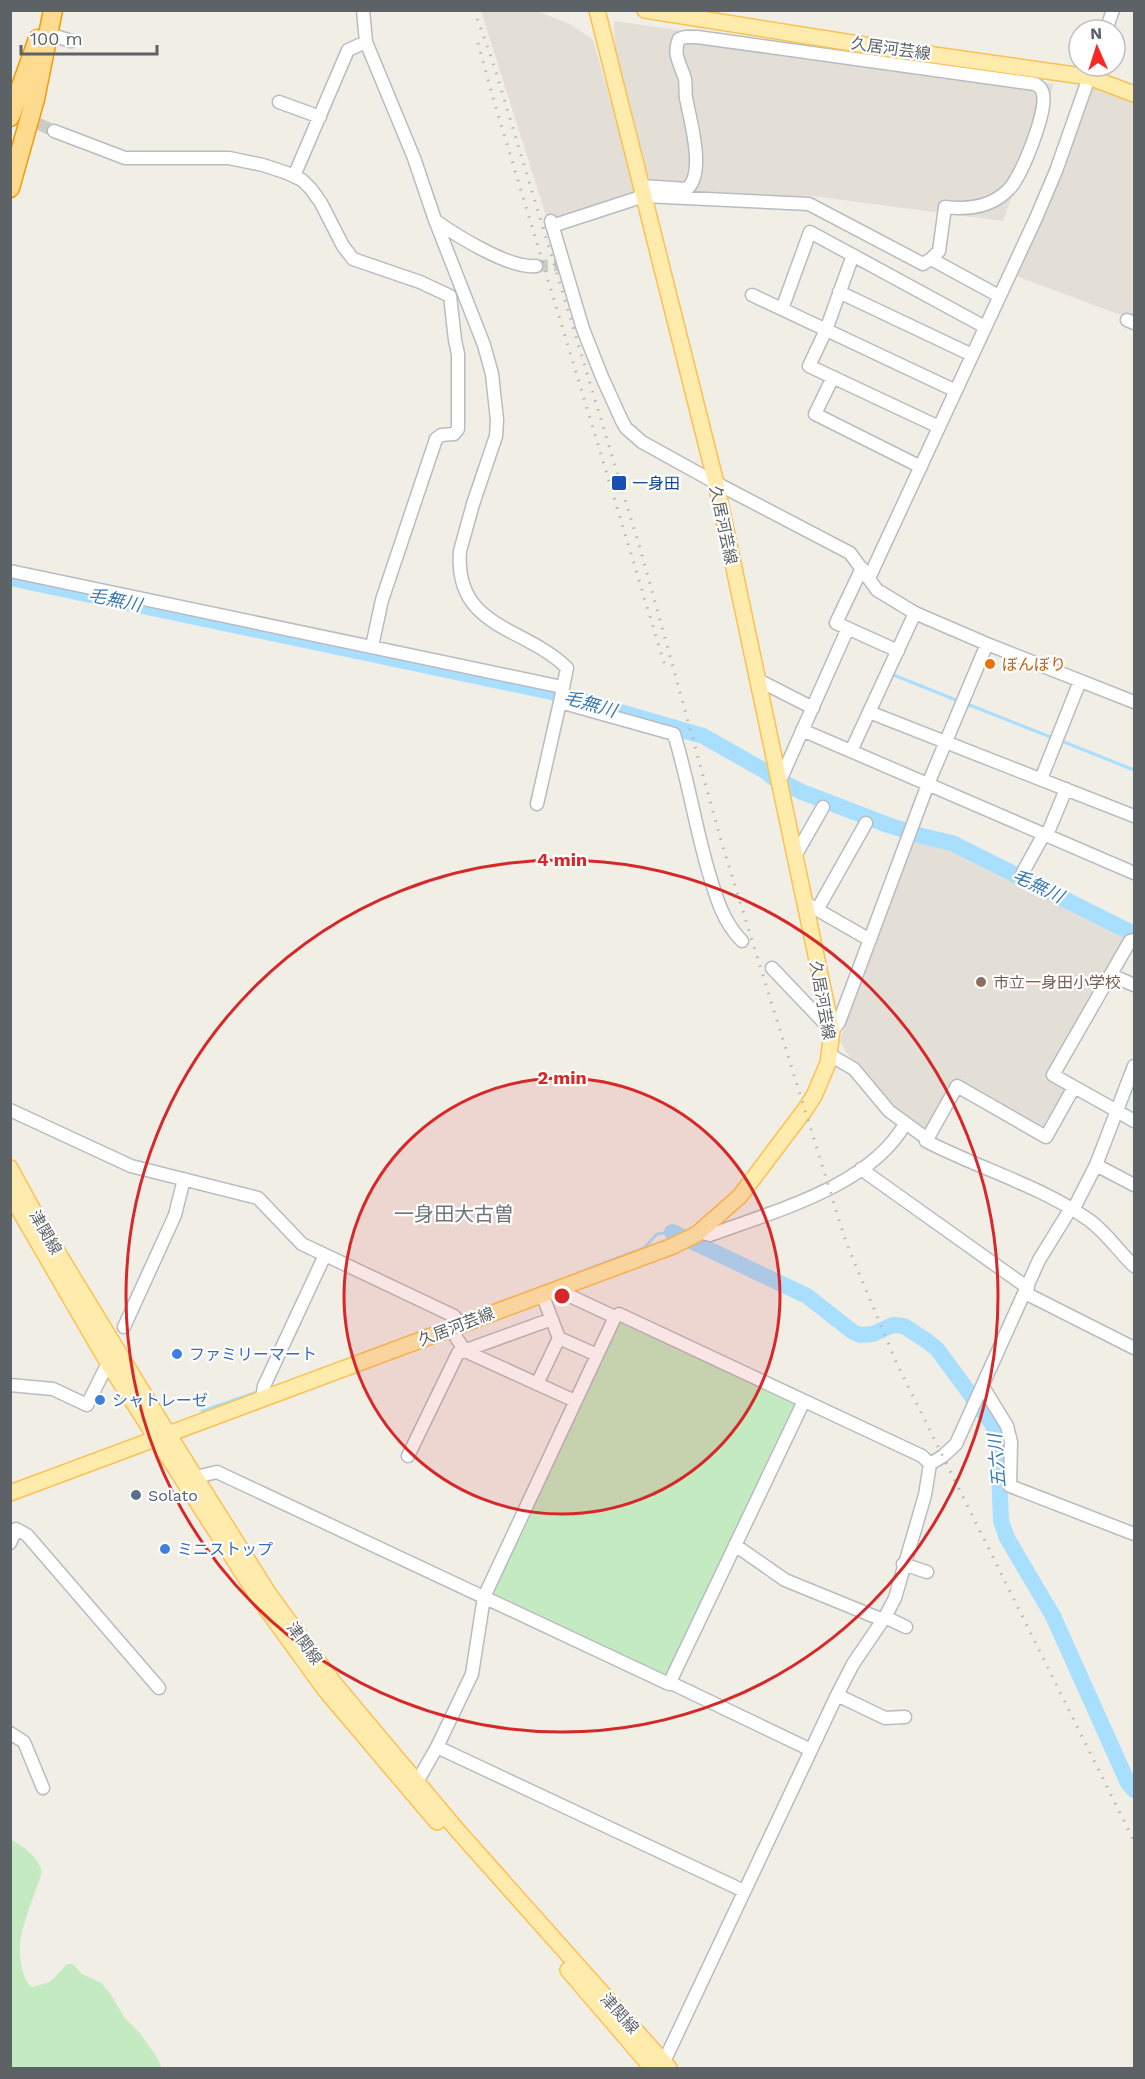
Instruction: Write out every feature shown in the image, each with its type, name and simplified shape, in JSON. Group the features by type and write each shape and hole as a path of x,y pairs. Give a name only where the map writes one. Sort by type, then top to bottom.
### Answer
{"highway":[{"path":"10,188 35,99 49,34 50,10"},
{"path":"10,117 50,10"},
{"path":"10,157 50,10"}],"main road":[{"name":"久居河芸線","path":"10,1492 162,1437 263,1392 673,1246 698,1233 740,1196 814,1096 830,1055 832,1031 811,906 795,856 776,772 716,483 597,10"},
{"name":"久居河芸線","path":"645,10 871,46 1067,68"},
{"name":"久居河芸線","path":"1104,78 1134,94"},
{"name":"津関線","path":"10,1168 162,1437 260,1600 326,1691 396,1774 542,1940 662,2067"},
{"name":"津関線","path":"10,1194 108,1363 162,1437 196,1477 269,1594 333,1682 662,2067"}],"street":[{"path":"363,10 366,42 414,158 492,374 497,420 496,436 460,551 462,581 474,606 488,620 542,650 567,668 537,804"},
{"path":"49,34 71,41"},
{"path":"643,191 809,204 923,264 939,251 945,207 971,208 987,204 1010,189 1017,180 1024,166 1042,110 1044,95 1038,86 697,37 681,38 676,45 676,54 686,81 685,95 695,145 693,184 687,189 643,191 551,222 584,329 626,428 642,442 850,553 877,590 915,613 1134,702"},
{"path":"294,176 348,50 366,42"},
{"path":"898,651 836,622 866,573 921,467 1056,171 1089,78"},
{"path":"279,102 320,117"},
{"path":"54,131 125,158 145,160 229,158 263,165 294,176 302,180 321,203 343,246 353,259 420,282 450,296 465,297"},
{"path":"435,220 449,231 515,264 536,266"},
{"path":"782,309 810,232 985,327"},
{"path":"853,255 826,330 809,366 939,427"},
{"path":"931,259 999,296"},
{"path":"839,292 972,355"},
{"path":"372,646 382,600 436,439 441,435 454,434 458,429 458,354 450,296"},
{"path":"752,296 956,391"},
{"path":"832,377 815,414 921,467"},
{"path":"10,571 372,646 561,695 674,734 699,838 719,906 732,931 742,941"},
{"path":"851,751 915,613"},
{"path":"776,772 782,776 848,628"},
{"path":"772,968 832,1031 839,1022 928,784 987,644"},
{"path":"758,680 813,708"},
{"path":"1041,779 1080,681"},
{"path":"869,712 1134,816"},
{"path":"802,730 1134,873"},
{"path":"1023,872 1045,834 1066,789"},
{"path":"795,856 823,807"},
{"path":"866,823 811,906 870,940"},
{"path":"1134,940 1130,941 1053,1075 1134,1121"},
{"path":"1111,975 1134,985"},
{"path":"830,1055 854,1069 889,1112 926,1138 926,1141 1024,1184 1072,1209 1091,1222 1133,1261"},
{"path":"662,2067 837,1695 853,1664 884,1619 894,1598 925,1495 930,1464 956,1444 1048,1244 1072,1209 1096,1165 1134,1066"},
{"path":"926,1138 957,1086 1046,1137 1074,1087"},
{"path":"10,1110 131,1166 258,1198 302,1244 455,1322 465,1351 575,1401"},
{"path":"698,1233 710,1235 829,1190 885,1152 905,1124"},
{"path":"1096,1165 1134,1185"},
{"path":"861,1169 1027,1290 1134,1348"},
{"path":"124,1328 175,1215 184,1179"},
{"path":"725,1210 736,1225"},
{"path":"263,1392 325,1255"},
{"path":"597,1355 559,1338 552,1319 548,1292 615,1317"},
{"path":"417,1782 437,1747 472,1674 484,1597 615,1317 619,1314 922,1456 930,1464"},
{"path":"408,1456 458,1353 552,1319"},
{"path":"537,1384 559,1338"},
{"path":"10,1385 52,1389 87,1405 108,1363"},
{"path":"982,1388 1007,1426 1011,1442 1010,1486 1134,1534"},
{"path":"669,1682 804,1401"},
{"path":"196,1477 217,1472 811,1750"},
{"path":"10,1543 17,1527 27,1535 159,1688"},
{"path":"735,1545 784,1580 906,1627"},
{"path":"903,1564 927,1572"},
{"path":"837,1695 885,1718 905,1717"},
{"path":"10,1733 24,1742 43,1788"},
{"path":"437,1747 744,1891"}],"shaded area":[{"path":"481,11 537,11 570,24 593,40 637,193 548,222"},
{"path":"614,21 1054,84 1003,221 804,195 799,201 649,189 615,58"},
{"path":"1092,87 1134,103 1134,320 1013,275"},
{"name":"市立一身田小学校","path":"912,839 947,847 1132,937 1050,1076 1071,1088 1045,1134 957,1084 929,1132 891,1105 846,1052 840,1041 844,1027 842,1025"}],"green space":[{"path":"623,1321 793,1401 795,1408 670,1673 665,1676 491,1593 618,1324"},
{"path":"10,1839 34,1857 42,1872 26,1918 20,1944 22,1968 29,1984 32,1987 47,1983 67,1964 73,1964 82,1974 101,1983 110,1993 124,2017 139,2032 162,2068 11,2068"}],"waterway":[{"name":"毛無川","path":"10,578 551,692 703,736 802,792 888,825 952,843 1134,934"},
{"path":"891,674 961,702"},
{"path":"967,704 1053,738"},
{"path":"1059,740 1134,770"},
{"path":"578,1273 644,1248 657,1234 672,1232"},
{"name":"五六川","path":"672,1232 807,1296 853,1332 860,1335 873,1334 893,1325 904,1326 937,1349 993,1425 998,1448 1001,1521 1007,1538 1053,1616 1128,1783 1134,1790"},
{"path":"266,1389 280,1385"},
{"path":"202,1411 260,1391"}],"tunnel":[{"path":"22,116 54,131"},
{"path":"536,266 564,265"}],"railway":[{"path":"474,10 492,59 642,555 722,844 846,1242 897,1364 1134,1841"},
{"path":"478,43 665,666"}],"place":[{"name":"一身田","path":"619,483"},
{"name":"ぼんぼり","path":"990,664"},
{"name":"市立一身田小学校","path":"981,982"},
{"name":"ファミリーマート","path":"177,1354"},
{"name":"シャトレーゼ","path":"100,1400"},
{"name":"Solato","path":"136,1495"},
{"name":"ミニストップ","path":"165,1549"}],"district":[{"name":"一身田大古曽","path":"454,1214"}]}
